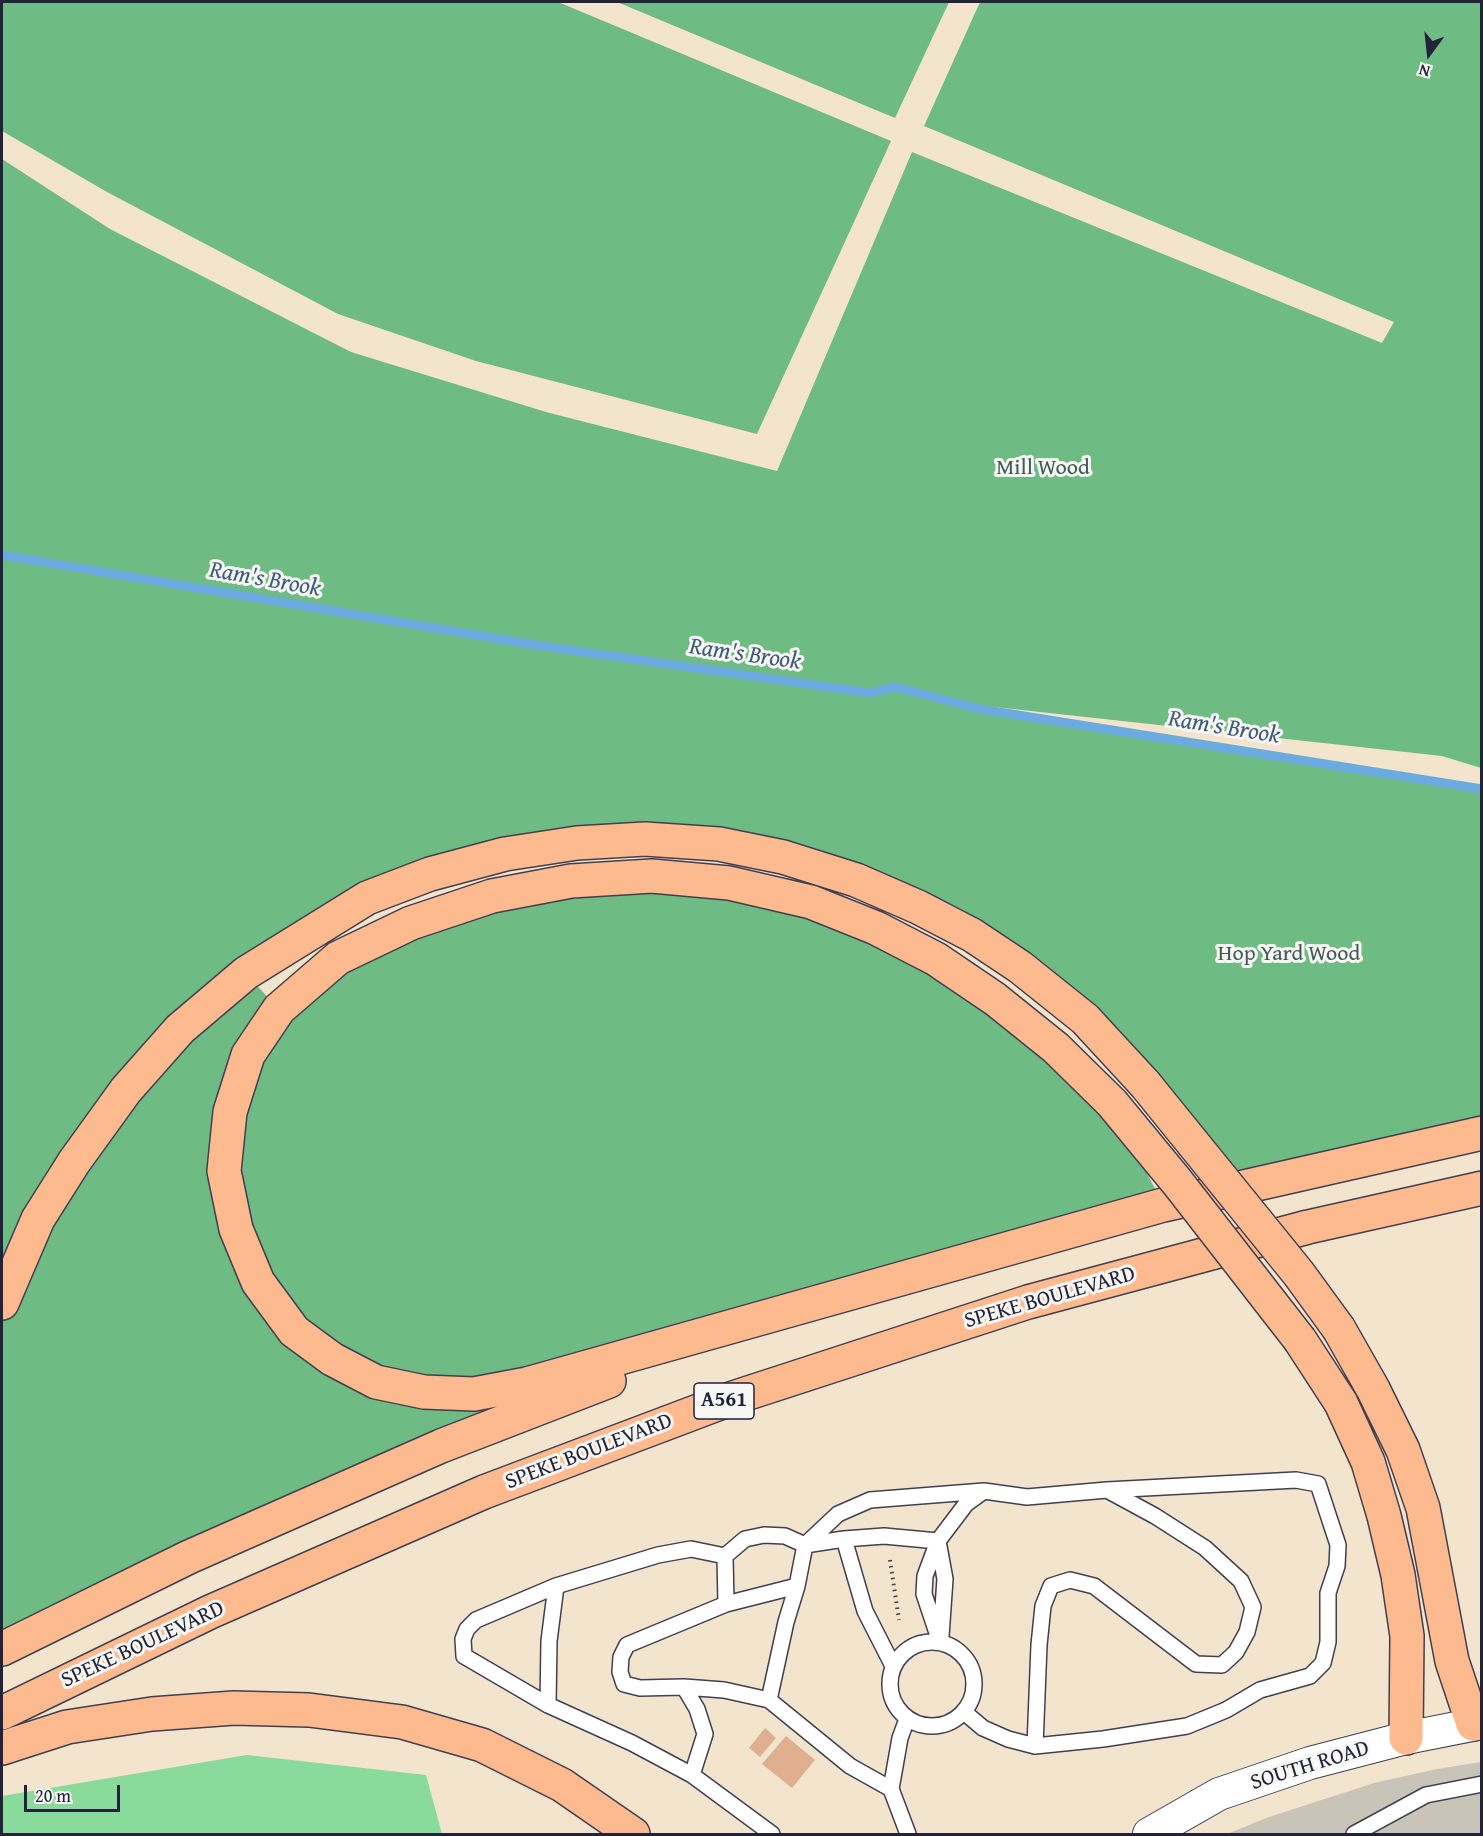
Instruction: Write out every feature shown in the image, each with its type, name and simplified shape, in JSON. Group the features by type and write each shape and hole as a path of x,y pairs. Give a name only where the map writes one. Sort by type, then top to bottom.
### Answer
{"highway":[{"path":"2,1303 39,1219 74,1162 126,1090 180,1029 246,973 367,898 430,874 505,854 577,843 645,839 719,844 783,857 855,880 918,907 972,935 1020,967 1085,1019 1145,1084 1299,1274 1339,1329 1373,1389 1403,1450 1423,1508 1452,1661 1477,1723"},
{"path":"1406,1738 1407,1636 1398,1575 1368,1462 1341,1403 1300,1340 1178,1183 1112,1103 1056,1048 995,999 936,959 876,928 811,902 729,883 652,876 571,881 492,896 411,923 338,958 279,1009 248,1055 230,1112 225,1171 236,1229 258,1282 294,1331 332,1359 376,1382 424,1392 474,1394 527,1384 1163,1205 1482,1133"},
{"name":"SPEKE BOULEVARD","path":"2,1713 210,1612 484,1492 733,1398 1028,1302 1308,1227 1482,1188"},
{"name":"A561","path":"2,1649 189,1557 408,1461 625,1375 925,1273 1129,1215"},
{"path":"2,1748 67,1727 152,1713 234,1708 309,1710 402,1722 482,1745 562,1785 633,1834"}],"street":[{"name":"SOUTH ROAD","path":"1149,1834 1219,1794 1310,1763 1406,1738 1477,1723"}],"lane":[{"path":"769,1700 786,1623 797,1586 804,1545 838,1514 870,1500 984,1491 1027,1497 1107,1490 1296,1480 1318,1484 1338,1545 1336,1566 1328,1593 1328,1642 1323,1663 1310,1676 1260,1690 1226,1710 1187,1726 1103,1739 1035,1746 1008,1739 982,1728 964,1712"},
{"path":"1035,1746 1039,1645 1043,1606 1051,1586 1070,1580 1094,1586 1196,1664 1222,1665 1236,1652 1247,1632 1253,1607 1241,1581 1205,1548 1155,1516 1107,1490"},
{"path":"940,1642 924,1594 925,1576 938,1541 966,1504 984,1491"},
{"path":"725,1556 745,1539 764,1535 785,1536 804,1545 884,1536 938,1541"},
{"path":"844,1539 866,1611 897,1660"},
{"path":"725,1556 691,1549 658,1555 556,1586 476,1620 467,1629 463,1639 464,1656 548,1705 632,1743 692,1776 772,1834"},
{"path":"725,1556 726,1604"},
{"path":"548,1705 549,1641 556,1586"},
{"path":"797,1586 726,1604 627,1645 621,1657 620,1672 624,1684 640,1688 684,1687 724,1690 769,1700 850,1766 891,1790"},
{"path":"940,1642 957,1649 969,1662 975,1679 973,1696 964,1712 947,1724 927,1726 907,1719 894,1704 889,1685 897,1660 919,1643 940,1642"},
{"path":"684,1687 697,1708 705,1734 692,1776"},
{"path":"907,1719 900,1738 891,1790 908,1834"},
{"path":"1354,1834 1426,1795 1482,1784"}],"path":[{"path":"884,1536 890,1559 897,1660"}],"shaded area":[{"path":"1481,1762 1481,1834 1227,1834 1266,1818 1374,1783"}],"green space":[{"path":"2,2 558,2 891,141 757,434 476,361 338,314 107,192 2,131"},
{"path":"617,2 949,2 895,118"},
{"path":"980,2 1481,2 1481,768 1442,756 958,703 980,709 1481,789 1481,1127 1222,1178 1145,1084 972,935 719,844 430,874 246,974 279,1009 411,923 652,876 875,928 1112,1103 1163,1205 779,1321 625,1375 441,1446 2,1649 2,159 110,229 351,352 546,412 777,471 912,152 1382,343 1394,322 924,126"},
{"path":"247,1755 426,1775 442,1834 2,1834 2,1796"}],"building":[{"path":"765,1728 776,1738 760,1757 749,1748"},
{"path":"786,1736 815,1760 792,1788 762,1764"}],"waterway":[{"name":"Ram's Brook","path":"2,555 535,645 870,693 895,687 980,709 1482,789"}],"park label":[{"name":"Mill Wood","path":"1043,468"},
{"name":"Hop Yard Wood","path":"1289,954"}]}
